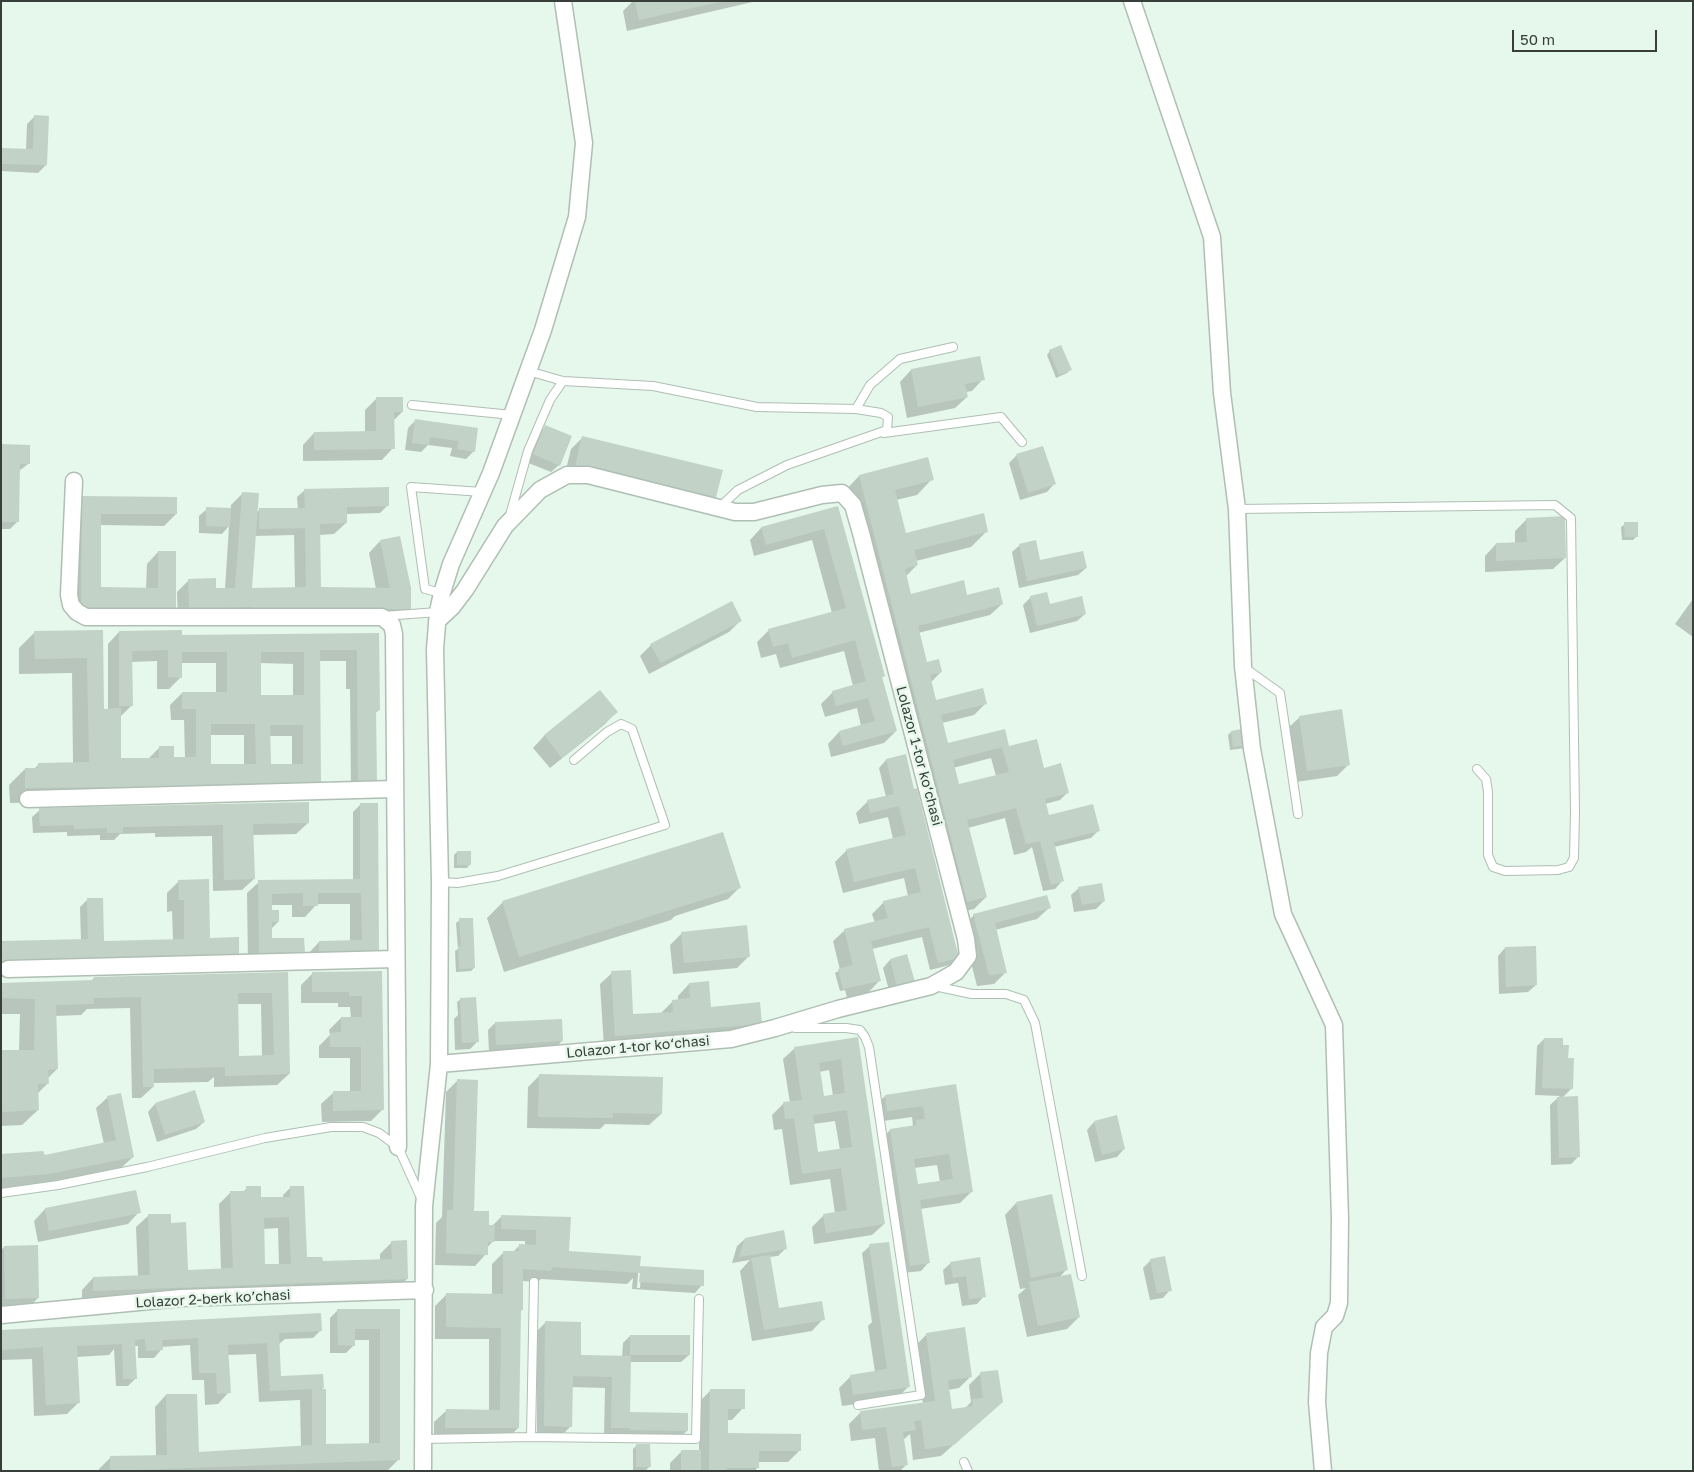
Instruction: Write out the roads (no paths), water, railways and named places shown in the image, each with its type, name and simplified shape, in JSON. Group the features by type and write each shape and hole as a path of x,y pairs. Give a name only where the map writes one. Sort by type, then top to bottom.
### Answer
{"street":[{"path":"423,1471 424,1206 439,1064 440,882 435,649 438,616 442,593 451,564 491,473 543,330 577,217 584,142 563,1"},
{"path":"1132,1 1212,237 1222,393 1237,509 1243,666 1252,749 1282,914 1334,1025 1340,1219 1340,1303 1335,1316 1324,1327 1319,1353 1317,1402 1323,1471"},
{"name":"Lolazor 1-tor ko‘chasi","path":"438,616 452,606 465,590 508,522 540,490 567,475 588,475 735,512 754,512 822,495 842,493 853,506 966,939 968,956 956,972 931,986 838,1009 731,1039 439,1064"},
{"path":"74,481 68,596 71,605 77,612 86,617 382,616 392,625 394,634 395,959 398,1147"},
{"path":"28,799 394,789"},
{"path":"8,969 395,959"},
{"name":"Lolazor 2-berk koʼchasi","path":"1,1315 181,1298 425,1290"}],"lane":[{"path":"856,409 870,385 900,360 953,347"},
{"path":"528,371 563,381 652,386 757,407 856,409 881,413 888,417 887,430 882,433"},
{"path":"508,522 528,451 550,400 563,381"},
{"path":"412,405 512,415"},
{"path":"719,508 738,490 787,465 882,433 1001,416 1022,442"},
{"path":"442,593 425,589 411,487 482,492"},
{"path":"1237,509 1555,505 1571,518 1575,812 1574,858 1569,867 1558,870 1505,871 1493,867 1488,855 1488,792 1486,779 1477,769"},
{"path":"382,616 438,616"},
{"path":"1243,666 1280,693 1298,814"},
{"path":"440,882 458,883 498,876 665,825 632,729 621,724 607,732 574,760"},
{"path":"931,986 972,994 1006,994 1024,1000 1035,1023 1082,1276"},
{"path":"775,1028 846,1028 860,1030 865,1036 869,1047 921,1395 858,1405"},
{"path":"1,1193 58,1186 147,1167 265,1138 331,1127 363,1127 379,1133 398,1147 424,1206"},
{"path":"531,1436 534,1282"},
{"path":"423,1439 531,1436 696,1439 699,1299"},
{"path":"964,1462 968,1471"}]}
